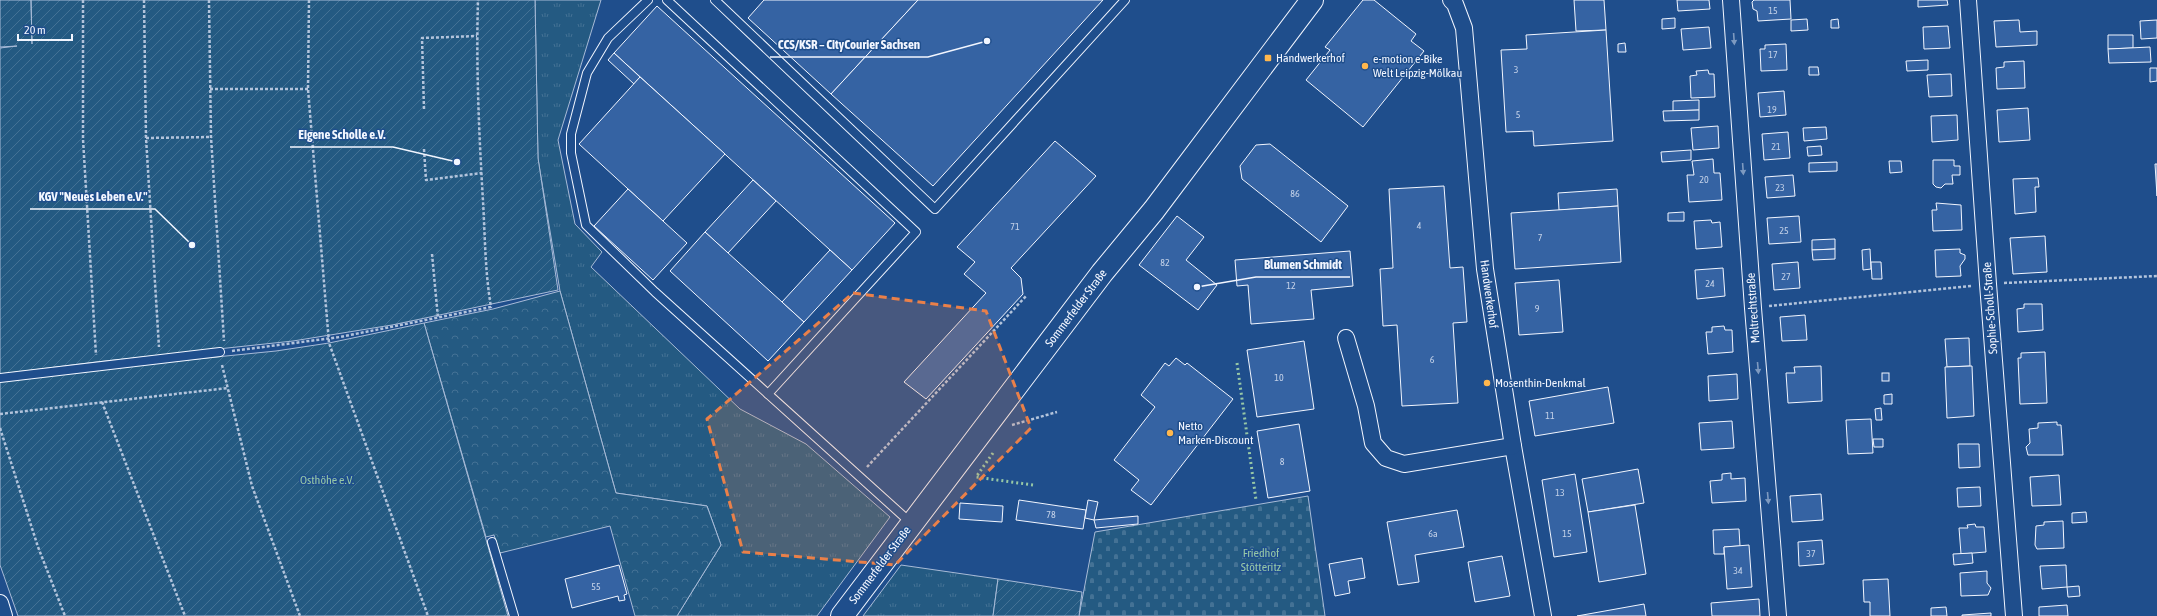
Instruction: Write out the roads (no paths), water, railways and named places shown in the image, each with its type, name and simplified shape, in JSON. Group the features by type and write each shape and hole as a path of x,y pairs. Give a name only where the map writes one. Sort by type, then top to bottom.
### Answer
{"main road":[{"name":"Sommerfelder Straße","path":"842,616 1102,273 1154,210 1312,0"}],"street":[{"name":"Handwerkerhof","path":"1451,0 1455,4 1464,28 1485,269 1513,446 1543,616"},
{"name":"Moltrechtstraße","path":"1731,0 1753,308 1778,616"},
{"name":"Sophie-Scholl-Straße","path":"1968,0 1988,284 2014,616"},
{"path":"1346,338 1366,406 1373,443 1386,458 1404,464 1513,446"},
{"path":"0,603 4,616"}],"lane":[{"path":"648,0 608,38 587,73 572,134 571,153 586,225 655,292 911,523"},
{"path":"667,0 916,232 768,394"},
{"path":"715,0 935,209 1125,0"},
{"path":"0,378 220,352"},
{"path":"492,542 514,616"}],"place":[{"name":"CCS/KSR – CityCourier Sachsen","path":"987,41"},
{"name":"Handwerkerhof","path":"1268,58"},
{"name":"e-motion e-Bike Welt Leipzig-Mölkau","path":"1365,66"},
{"name":"Eigene Scholle e.V.","path":"457,162"},
{"name":"KGV \"Neues Leben e.V.\"","path":"192,245"},
{"name":"Blumen Schmidt","path":"1197,287"},
{"name":"Mosenthin-Denkmal","path":"1487,383"},
{"name":"Netto Marken-Discount","path":"1170,433"}],"park label":[{"name":"Osthöhe e.V.","path":"327,480"},
{"name":"Friedhof Stötteritz","path":"1261,560"}]}
